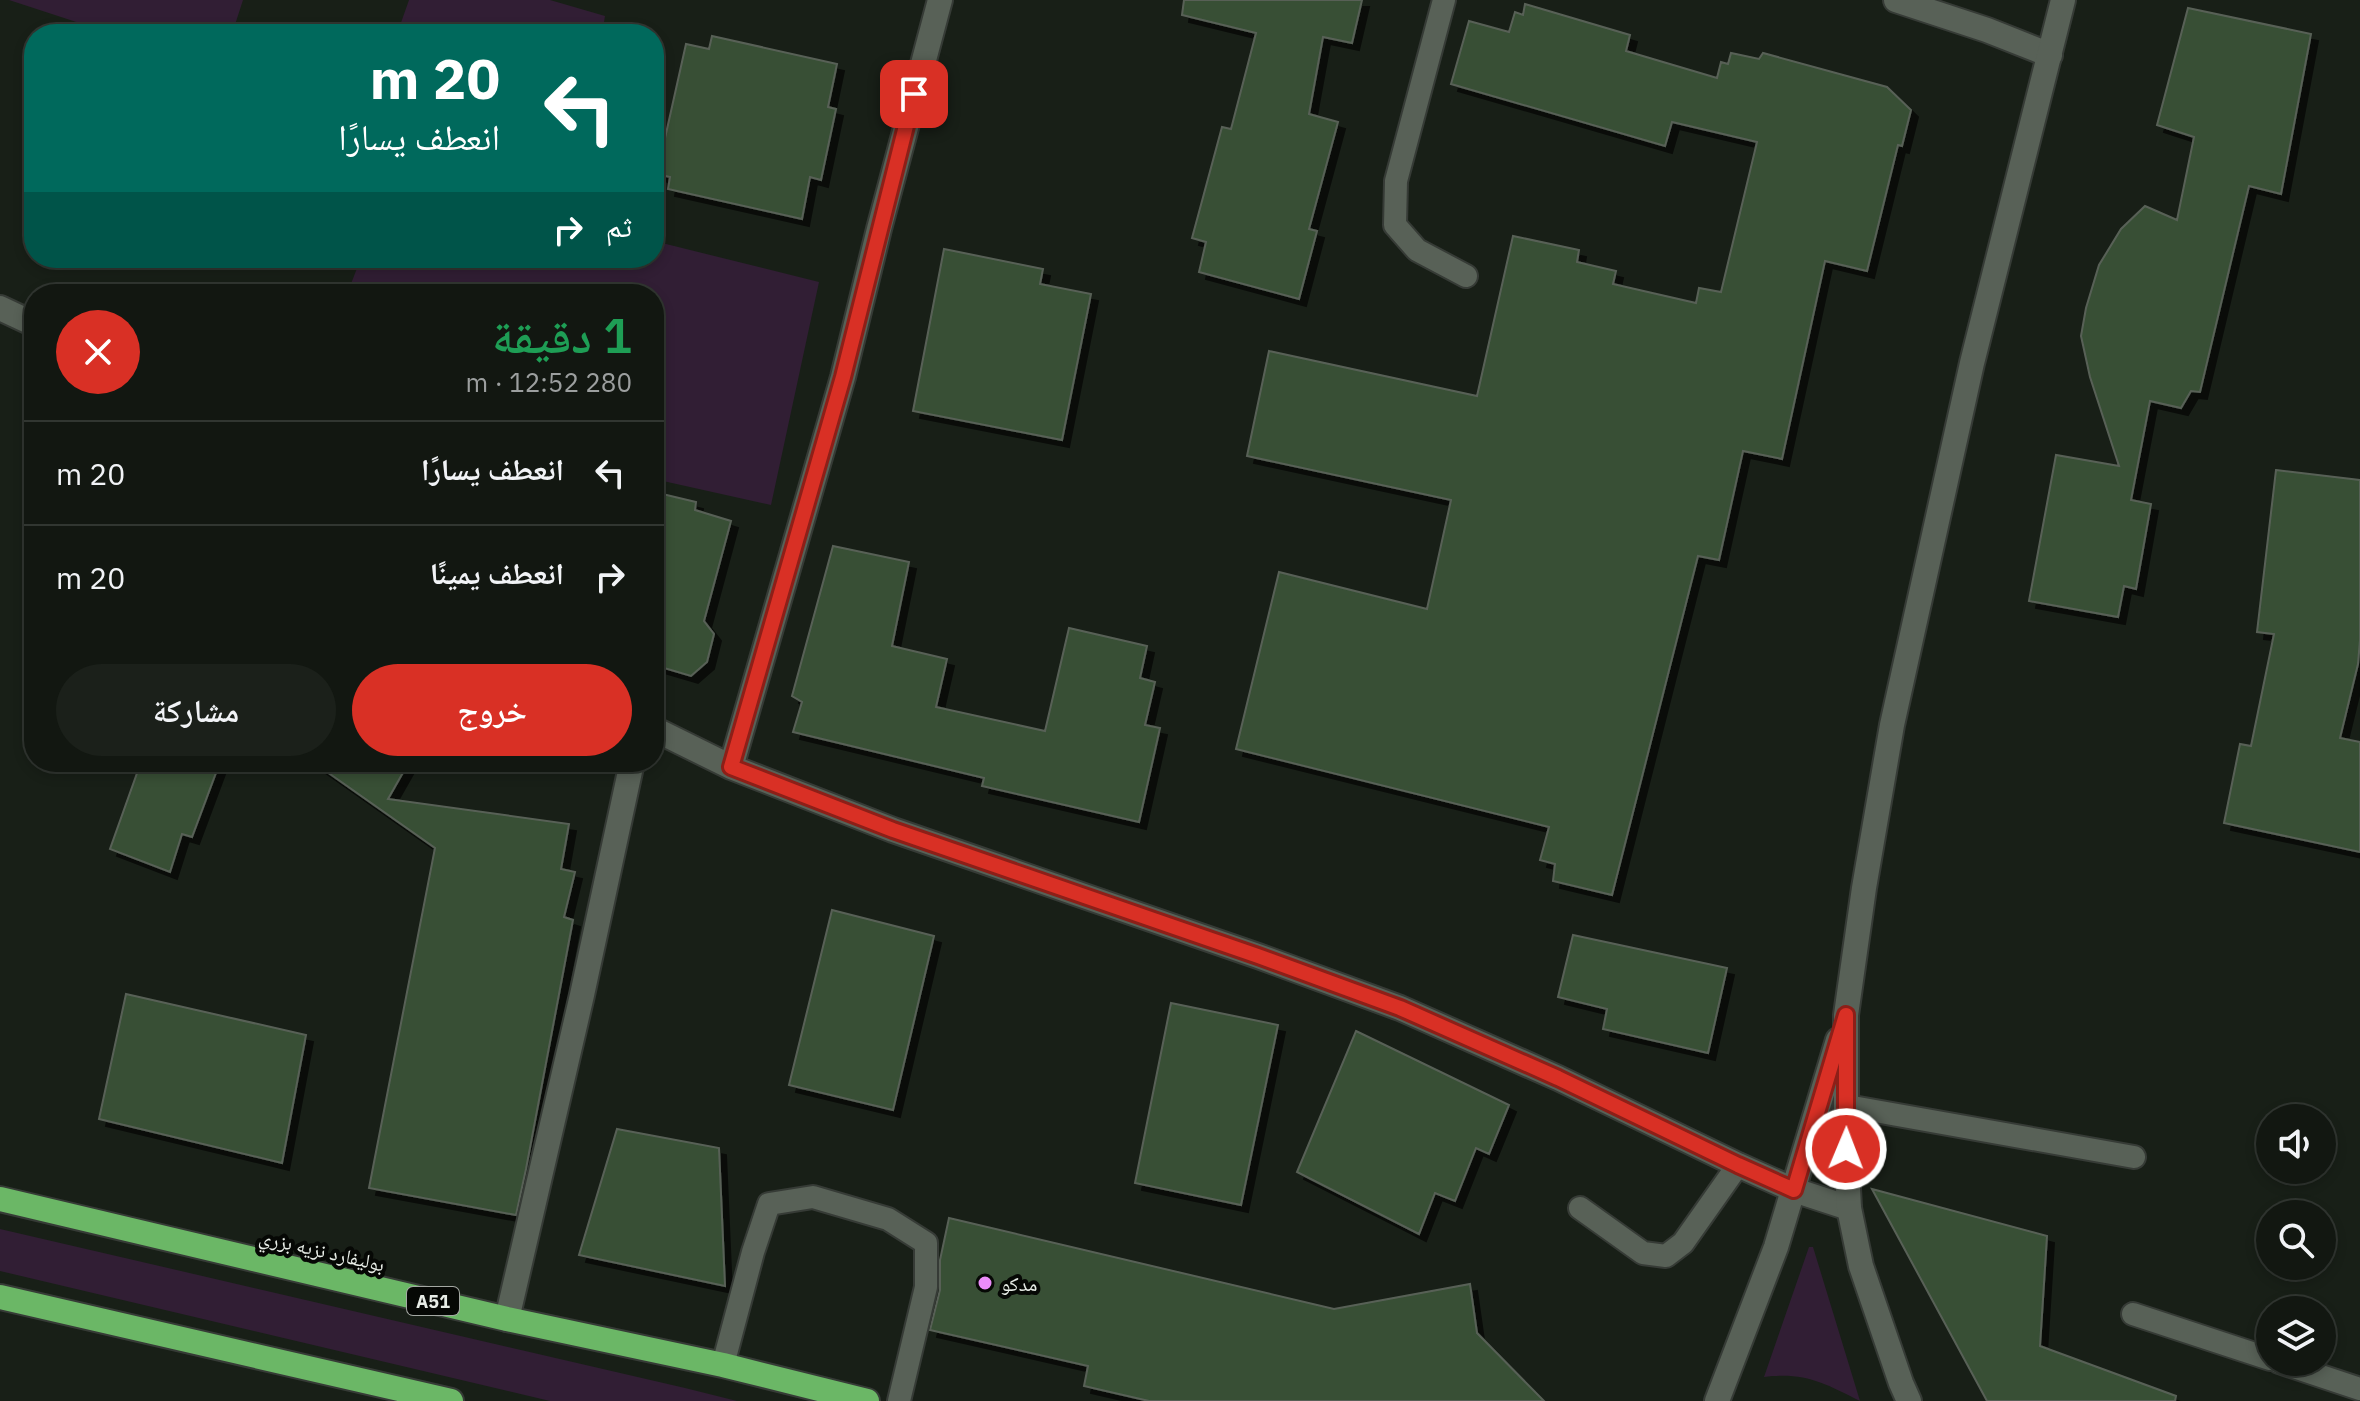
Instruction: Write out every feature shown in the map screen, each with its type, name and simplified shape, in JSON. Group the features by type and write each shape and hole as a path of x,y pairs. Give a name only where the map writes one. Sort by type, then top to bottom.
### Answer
{"highway":[{"name":"بوليفارد نزيه بزري","path":"0,1199 867,1401"},
{"path":"0,1297 451,1401"}],"street":[{"path":"731,767 843,377 940,0"},
{"path":"1896,0 2050,55"},
{"path":"1717,1401 1763,1285 1846,1015 1875,822 1909,646 1972,363 2063,0"},
{"path":"0,308 24,319"},
{"path":"664,734 731,767 893,830 1400,1008 1794,1190 1849,1208"},
{"path":"507,1319 630,772"},
{"path":"1846,1015 1849,1208 1861,1266 1909,1401"}],"lane":[{"path":"1444,0 1396,181 1395,225 1417,250 1466,276"},
{"path":"1847,1106 2134,1157"},
{"path":"1580,1208 1643,1253 1666,1256 1683,1243 1738,1165"},
{"path":"723,1365 769,1204 813,1197 888,1219 926,1243 926,1287 899,1401"},
{"path":"2133,1314 2256,1354"},
{"path":"2321,1376 2360,1389"}],"shaded area":[{"path":"9,0 243,0 235,24 82,24"},
{"path":"409,0 550,0 605,16 604,24 401,24"},
{"path":"664,243 819,282 771,505 664,481 664,284 351,284 357,268 664,268"},
{"path":"0,1229 737,1401 550,1401 0,1271"},
{"path":"1809,1247 1813,1247 1860,1401 1814,1380 1791,1376 1764,1377"}],"building":[{"path":"1184,0 1362,0 1352,43 1323,37 1309,114 1338,122 1309,229 1317,231 1299,299 1199,272 1206,242 1192,238 1222,127 1231,129 1256,33 1182,15"},
{"path":"1525,4 1630,35 1626,51 1717,78 1721,62 1728,64 1731,53 1759,59 1763,53 1887,87 1911,110 1902,146 1898,145 1867,271 1825,261 1782,459 1743,451 1719,560 1698,556 1612,895 1553,881 1555,864 1540,860 1549,827 1236,749 1279,572 1427,609 1451,500 1247,456 1269,351 1477,396 1513,236 1579,250 1577,262 1616,271 1613,284 1696,303 1699,288 1721,292 1757,142 1672,122 1665,146 1451,84 1469,21 1509,32 1515,12 1523,15"},
{"path":"2188,8 2311,34 2281,194 2249,186 2200,392 2191,391 2181,408 2150,401 2131,500 2151,504 2136,589 2124,586 2118,617 2029,601 2056,455 2119,466 2090,377 2081,336 2099,265 2121,229 2145,206 2177,220 2194,137 2157,125"},
{"path":"712,36 837,64 828,107 836,109 821,180 810,177 802,219 668,189 670,177 664,176 664,143 686,44 709,49"},
{"path":"944,249 1043,269 1040,284 1091,294 1062,440 913,411"},
{"path":"2276,470 2360,480 2360,640 2358,664 2340,738 2360,742 2360,852 2224,823 2240,744 2251,746 2274,634 2257,632"},
{"path":"664,494 696,502 695,510 731,521 704,621 714,634 707,662 691,676 664,668"},
{"path":"833,546 909,562 892,646 947,659 936,707 1045,731 1069,628 1147,646 1140,678 1155,682 1145,725 1160,728 1139,822 982,786 984,778 793,732 802,702 792,696"},
{"path":"137,772 216,772 192,837 182,834 170,872 110,849"},
{"path":"327,772 403,772 388,799 569,824 561,869 575,872 564,917 573,920 516,1215 369,1188 435,848"},
{"path":"832,910 934,936 893,1110 789,1085"},
{"path":"1573,935 1727,968 1708,1053 1603,1029 1607,1009 1558,997"},
{"path":"126,994 306,1035 282,1163 99,1119"},
{"path":"1171,1003 1278,1025 1241,1205 1135,1183"},
{"path":"1356,1031 1509,1105 1489,1154 1476,1148 1455,1201 1435,1193 1419,1234 1297,1172"},
{"path":"617,1129 719,1148 725,1286 579,1255"},
{"path":"1872,1189 2047,1236 2040,1346 2176,1396 2175,1401 1987,1401"},
{"path":"949,1218 1334,1309 1470,1284 1477,1333 1544,1401 1149,1401 1084,1386 1088,1366 930,1330 940,1290 940,1260"}],"place":[{"name":"مدكو","path":"985,1283"}],"route":[{"path":"914,94 843,377 731,767 893,830 1400,1008 1558,1078 1794,1190 1846,1015 1846,1149"}]}
